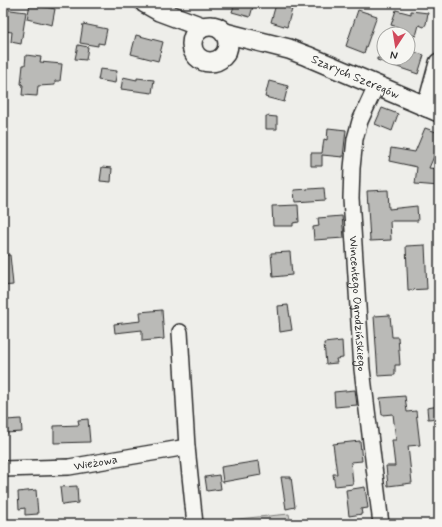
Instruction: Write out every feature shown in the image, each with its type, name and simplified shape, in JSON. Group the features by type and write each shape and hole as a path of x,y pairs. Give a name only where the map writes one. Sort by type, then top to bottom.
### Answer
{"street":[{"path":"152,7 202,27 215,26 225,33 228,44 225,54 216,61 204,62 199,59 186,39 152,7"},
{"path":"192,48 193,35 202,27"},
{"name":"Szarych Szeregów","path":"225,33 307,56 433,110"},
{"name":"Szarych Szeregów","path":"225,54 271,45"},
{"path":"433,110 439,63"},
{"name":"Wincentego Ogrodzińskiego","path":"376,86 360,121 355,139 351,198 362,369 381,524"},
{"path":"180,332 187,447 195,524"},
{"name":"Wieżowa","path":"3,469 69,467 187,447"}],"shaded area":[{"path":"289,514 291,524 207,524 207,522"}],"building":[{"path":"235,3 254,3 250,17 232,12"},
{"path":"30,4 55,9 52,25 27,19"},
{"path":"276,4 292,9 287,27 271,22"},
{"path":"3,9 26,12 21,44 11,42 12,32 5,31 6,27 3,27"},
{"path":"358,10 377,16 364,53 346,46"},
{"path":"396,10 411,14 411,11 428,13 426,24 424,27 419,25 416,36 416,26 391,25"},
{"path":"83,24 107,29 104,44 98,43 98,46 80,43"},
{"path":"136,35 163,42 158,61 131,54"},
{"path":"78,45 88,47 86,60 75,59"},
{"path":"416,52 424,55 418,74 395,66 416,66"},
{"path":"26,55 41,57 40,62 62,64 60,81 55,81 55,85 38,86 37,96 22,95 23,85 21,84 23,65 25,65"},
{"path":"100,69 117,71 115,83 98,80"},
{"path":"123,77 137,80 137,78 154,80 152,93 121,89"},
{"path":"269,81 288,86 284,102 265,97"},
{"path":"382,108 398,114 392,131 375,124"},
{"path":"266,116 277,117 277,129 266,129"},
{"path":"328,128 346,130 343,157 322,155 322,166 311,166 311,153 322,153 324,139 327,140"},
{"path":"425,128 439,133 439,145 429,168 439,169 439,186 415,184 417,167 389,161 391,148 415,152"},
{"path":"102,167 112,168 111,182 100,181"},
{"path":"324,188 325,200 295,202 294,190"},
{"path":"388,190 389,209 417,206 418,221 390,221 391,240 370,241 367,191"},
{"path":"298,205 299,222 293,223 293,226 273,226 272,206"},
{"path":"342,216 344,238 314,240 313,227 319,226 318,218"},
{"path":"425,245 427,289 408,290 406,246"},
{"path":"290,252 292,275 273,277 271,253"},
{"path":"3,255 10,255 13,285 3,286"},
{"path":"288,305 292,330 280,332 278,306"},
{"path":"162,310 164,339 142,341 142,330 115,333 114,324 141,321 140,312"},
{"path":"390,315 392,337 398,337 400,365 395,365 395,375 378,376 374,316"},
{"path":"342,341 343,358 336,359 337,363 326,364 324,343"},
{"path":"355,390 357,405 335,407 334,392"},
{"path":"405,396 407,412 416,411 420,445 408,446 412,483 388,486 386,466 395,466 392,440 396,440 393,414 382,415 380,398"},
{"path":"439,406 439,418 428,419 427,408"},
{"path":"21,419 22,432 6,433 6,420"},
{"path":"88,419 90,442 54,443 54,426 79,425 78,420"},
{"path":"360,441 362,461 351,462 353,484 335,486 333,474 337,474 333,444"},
{"path":"259,461 261,475 223,482 221,467"},
{"path":"219,475 221,489 207,491 205,477"},
{"path":"281,477 291,477 295,507 286,509"},
{"path":"77,486 78,503 62,505 60,487"},
{"path":"365,487 368,508 361,509 362,514 349,516 346,490"},
{"path":"36,490 38,514 25,515 25,508 19,509 18,492"}]}
